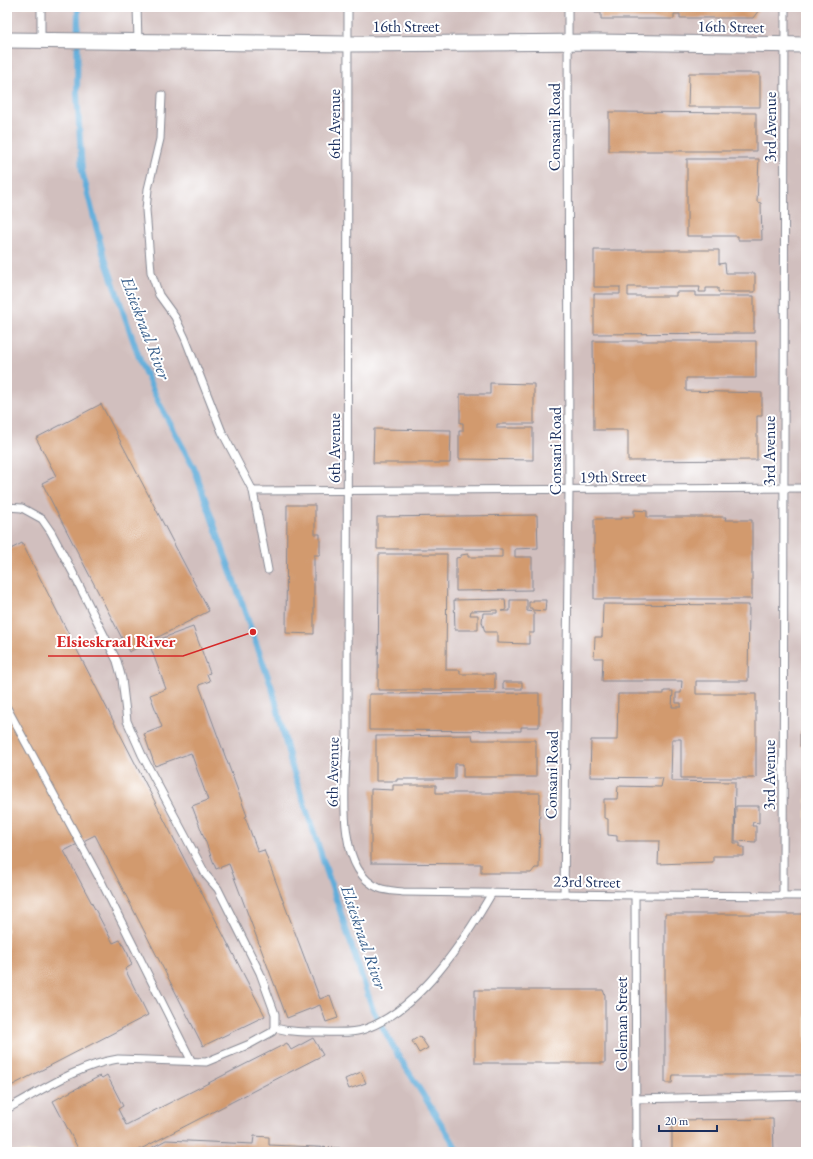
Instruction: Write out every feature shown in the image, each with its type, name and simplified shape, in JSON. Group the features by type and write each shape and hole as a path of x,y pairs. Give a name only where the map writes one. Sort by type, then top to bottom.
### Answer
{"street":[{"name":"16th Street","path":"7,40 348,44 806,44"}],"lane":[{"path":"41,7 48,40"},
{"path":"137,7 138,41"},
{"name":"6th Avenue","path":"348,7 348,490 345,825 349,848 355,863 362,876 370,882"},
{"name":"Consani Road","path":"564,894 569,491 568,7"},
{"name":"3rd Avenue","path":"783,896 785,7"},
{"path":"162,95 160,139 148,189 146,210 151,272 159,295 175,317 185,338 222,432 253,491 268,570"},
{"name":"19th Street","path":"253,491 569,491 806,488"},
{"path":"7,507 22,508 42,519 51,532 72,571 117,661 122,679 127,721 142,755 206,875 218,889 260,973 275,1014 274,1028 272,1032 250,1044 215,1059 200,1063 118,1059 107,1061 56,1082 7,1109"},
{"path":"7,708 103,885 192,1062"},
{"name":"23rd Street","path":"370,882 386,890 492,894 806,896"},
{"path":"274,1028 288,1032 346,1032 365,1029 391,1015 411,1000 431,981 467,936 492,894"},
{"name":"Coleman Street","path":"635,896 636,1152"},
{"path":"636,1099 806,1095"}],"shaded area":[{"path":"7,7 806,7 806,1152 7,1152"}],"building":[{"path":"595,7 759,7 759,10 753,18 680,18 680,14 674,14 674,19 601,19 601,13 595,13"},
{"path":"689,73 760,73 760,107 688,107"},
{"path":"609,112 756,113 756,151 609,151"},
{"path":"687,159 759,159 757,202 761,203 762,240 738,240 738,236 687,236"},
{"path":"594,250 719,250 719,264 725,263 726,273 755,273 755,292 718,292 718,288 706,288 706,292 699,292 700,287 628,287 628,296 676,296 676,292 695,292 695,296 754,296 754,333 594,334 594,294 620,294 620,287 594,287"},
{"path":"593,341 756,341 756,378 686,378 686,391 762,393 762,416 757,416 757,460 628,461 628,430 594,430"},
{"path":"490,383 534,384 534,424 497,424 497,428 533,428 533,460 459,459 459,431 463,431 463,423 460,423 460,394 490,394"},
{"path":"101,404 209,611 129,652 42,483 56,476 36,438"},
{"path":"374,429 451,430 450,463 373,463"},
{"path":"287,505 315,505 315,534 320,534 320,555 314,555 314,634 286,633"},
{"path":"634,510 647,511 647,517 726,517 725,520 752,520 752,599 594,599 594,519 622,519 622,517 634,517"},
{"path":"537,515 538,548 515,549 515,557 532,557 532,590 456,591 456,558 461,557 461,555 468,554 468,557 502,557 502,549 377,549 377,517"},
{"path":"22,543 265,1016 203,1046 95,835 64,851 113,943 120,940 128,954 132,965 125,969 148,1015 7,1088 7,551"},
{"path":"379,554 447,554 446,670 460,670 460,674 495,674 495,690 378,690"},
{"path":"505,599 506,610 501,611 510,611 510,600 527,600 527,611 534,612 534,633 529,633 529,644 497,643 497,632 485,632 482,622 483,613 497,613 497,610 471,611 470,615 478,615 478,630 455,630 454,600"},
{"path":"533,600 546,600 545,611 532,610 532,608 529,608 529,602 533,602"},
{"path":"603,604 749,605 748,681 696,681 696,694 756,694 756,778 681,778 681,739 672,739 671,781 735,782 734,843 740,843 740,847 744,847 744,856 713,856 713,862 658,864 659,841 617,841 617,836 608,835 608,819 604,818 604,799 617,799 618,786 661,787 663,778 590,777 591,740 617,740 618,694 664,694 664,691 673,691 672,707 681,707 681,703 676,703 676,693 681,693 682,681 602,681 603,658 594,658 595,637 602,637"},
{"path":"193,627 210,673 207,674 210,681 199,685 247,816 245,817 258,852 264,850 320,999 330,995 338,1018 326,1022 320,1005 287,1018 229,864 216,869 192,806 208,800 191,753 155,766 144,734 162,727 150,695 166,689 149,643"},
{"path":"503,682 522,682 522,689 503,689"},
{"path":"539,693 539,727 521,727 521,731 369,730 369,694"},
{"path":"800,732 806,732 806,746 800,746"},
{"path":"472,735 473,740 536,740 536,777 463,777 463,764 455,764 455,779 397,779 397,781 376,781 376,736"},
{"path":"393,785 436,785 436,793 540,793 539,868 535,868 531,873 481,873 481,864 371,863 371,789 393,790"},
{"path":"736,806 759,806 759,823 753,822 752,826 756,826 756,842 735,841"},
{"path":"665,914 806,914 806,1075 673,1075 672,1083 665,1083"},
{"path":"475,990 603,990 605,995 605,1063 475,1063"},
{"path":"420,1036 428,1048 419,1053 412,1041"},
{"path":"313,1038 323,1055 135,1152 80,1152 53,1101 100,1076 102,1078 107,1075 123,1106 118,1109 126,1125 287,1043 291,1050"},
{"path":"361,1072 366,1083 349,1089 345,1079"},
{"path":"773,1119 774,1152 672,1152 672,1120"},
{"path":"254,1136 269,1137 269,1145 340,1148 340,1150 349,1150 349,1152 151,1152 151,1148 166,1140 253,1144"}],"waterway":[{"name":"Elsieskraal River","path":"78,7 77,93 82,171 103,253 142,366 159,403 194,468 273,691 291,764 373,1010 398,1055 459,1152"}],"place":[{"name":"Elsieskraal River","path":"253,632"}]}
